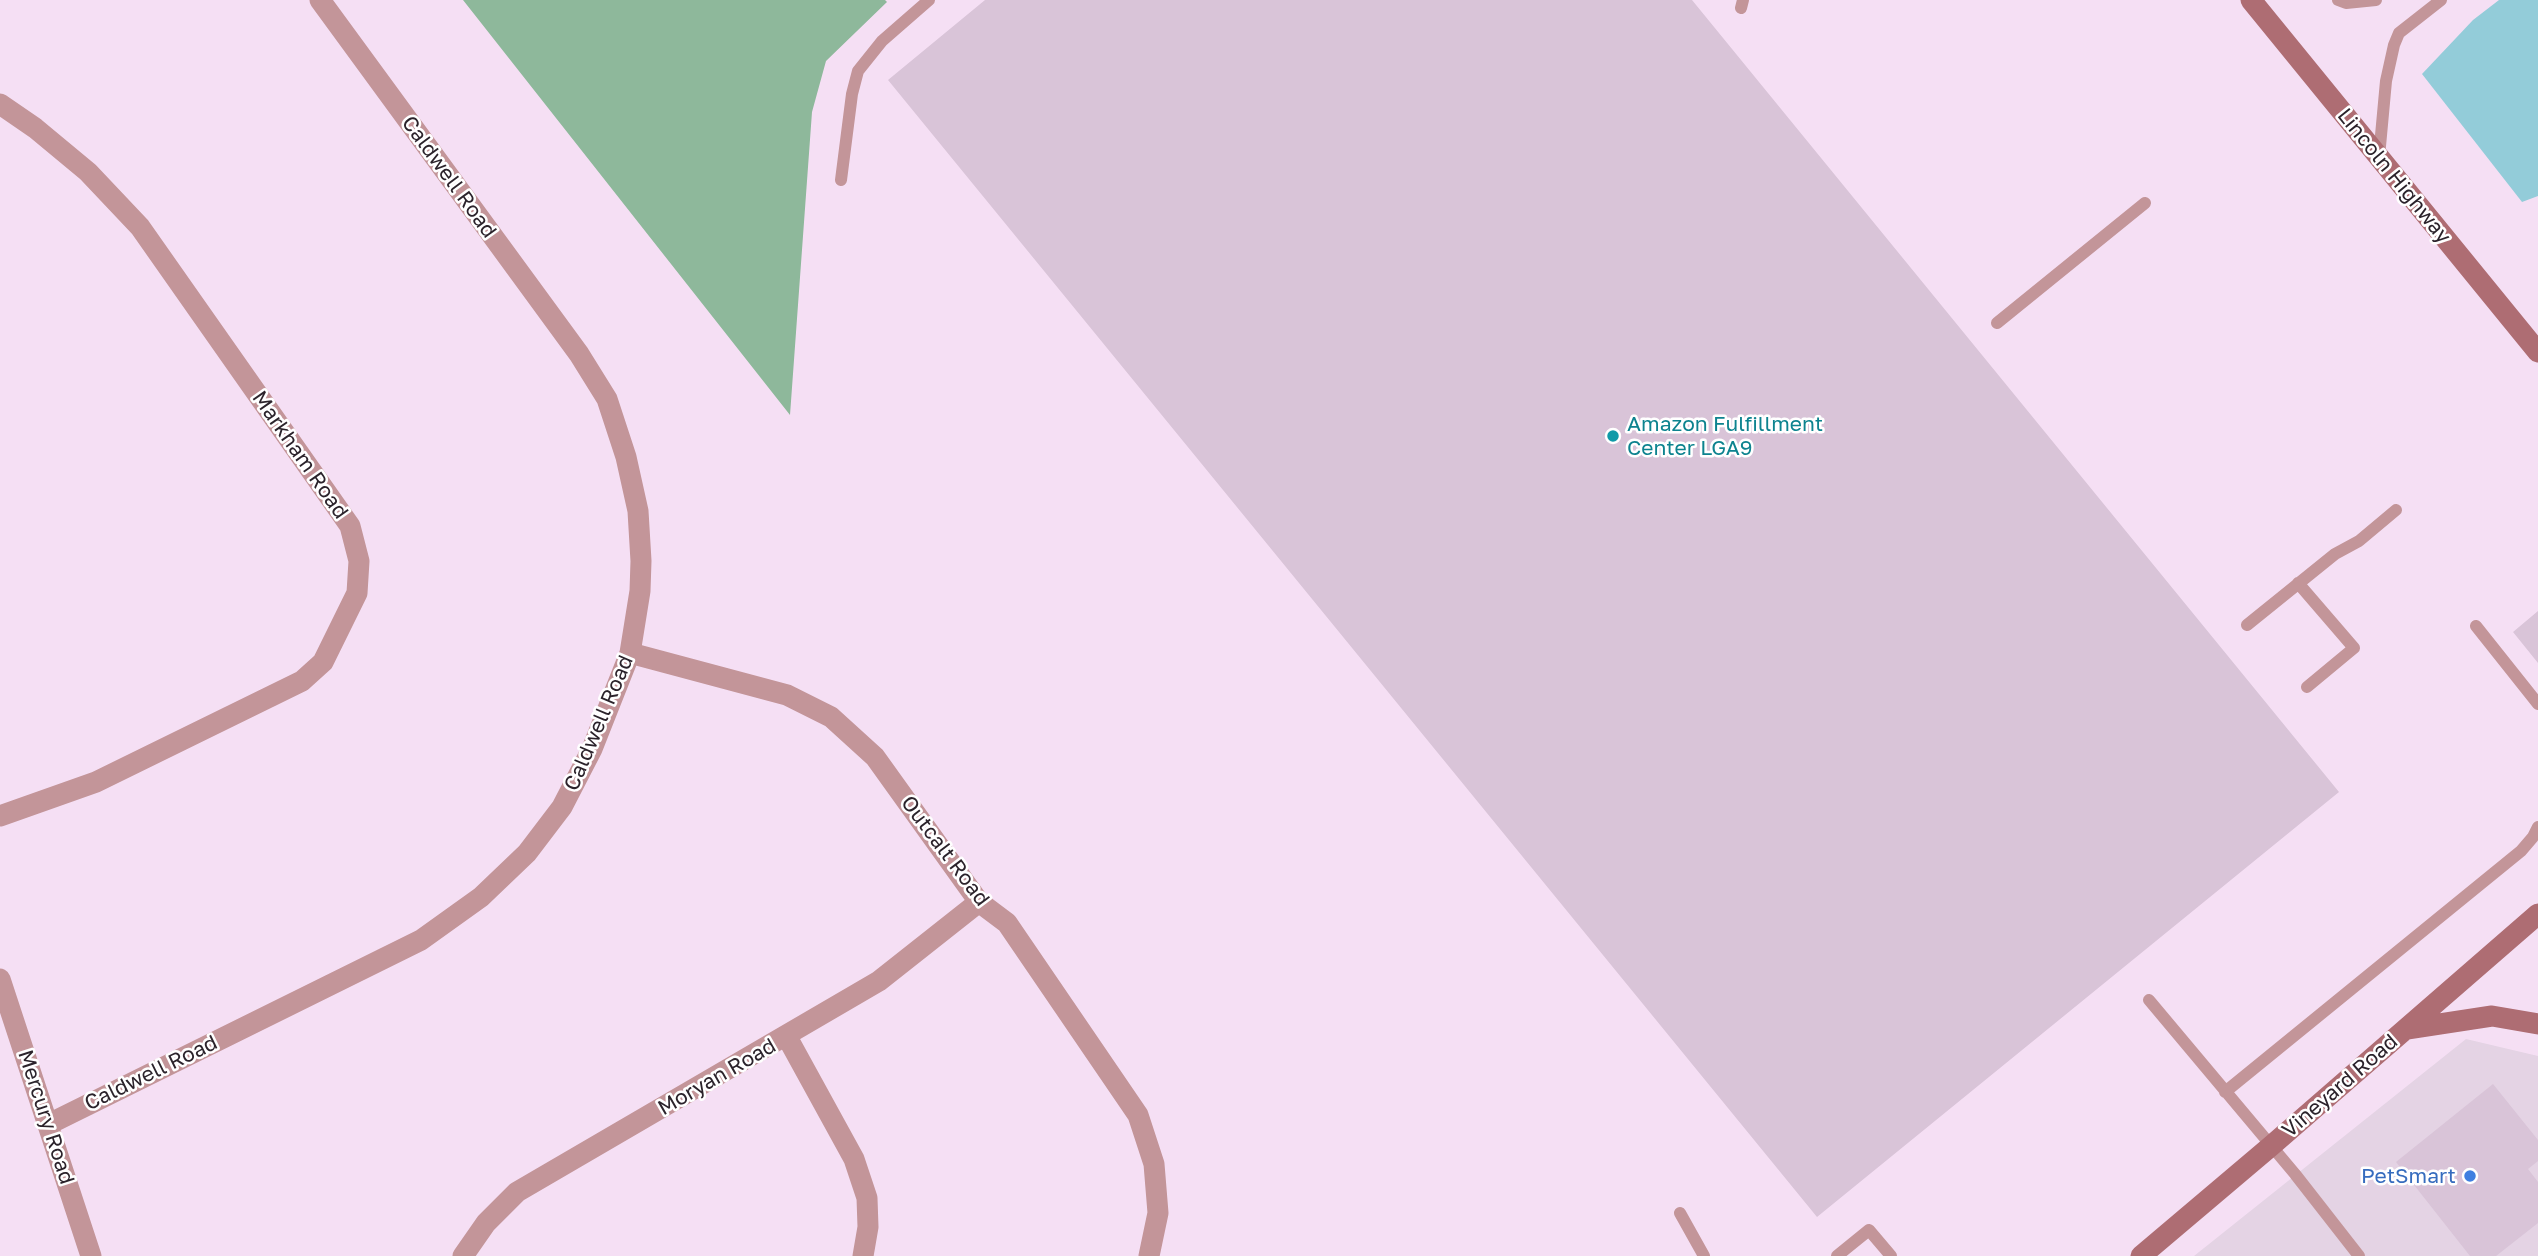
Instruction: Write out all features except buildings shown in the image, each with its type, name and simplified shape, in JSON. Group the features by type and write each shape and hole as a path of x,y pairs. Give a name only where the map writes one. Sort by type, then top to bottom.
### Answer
{"main road":[{"name":"Lincoln Highway","path":"2251,0 2538,352"},
{"name":"Vineyard Road","path":"2141,1256 2538,914"},
{"path":"2405,1030 2493,1016 2538,1024"}],"street":[{"name":"Caldwell Road","path":"49,1124 421,940 481,897 527,853 562,807 592,749 630,653 640,591 638,511 626,457 607,399 579,354 320,0"},
{"name":"Markham Road","path":"0,104 35,128 88,172 140,226 350,526 359,561 357,593 323,662 302,681 96,782 0,816"},
{"name":"Outcalt Road","path":"630,653 787,695 831,717 876,757 979,902 1007,923 1138,1115 1154,1164 1158,1213 1149,1256"},
{"name":"Moryan Road","path":"463,1256 486,1223 517,1192 879,981 979,902"},
{"name":"Mercury Road","path":"0,979 91,1256"},
{"path":"787,1037 854,1159 867,1198 868,1227 863,1256"}],"lane":[{"path":"841,180 852,94 859,71 882,41 929,0"},
{"path":"2338,0 2346,3 2376,0"},
{"path":"2379,157 2386,81 2399,33 2441,0"},
{"path":"1997,323 2145,203"},
{"path":"2247,625 2335,554 2359,541 2396,510"},
{"path":"2298,583 2354,648 2307,687"},
{"path":"2476,626 2538,704"},
{"path":"2225,1093 2521,851 2538,827"},
{"path":"2149,1000 2359,1256"},
{"path":"1680,1213 1704,1256"},
{"path":"1837,1256 1869,1230 1891,1256"}],"shaded area":[{"path":"2466,1039 2538,1056 2538,1256 2194,1256"}],"green space":[{"path":"463,0 887,2 826,61 812,112 790,415"}],"water":[{"path":"2499,0 2538,0 2538,196 2522,202 2422,74 2473,20"}],"place":[{"name":"Amazon Fulfillment Center LGA9","path":"1613,436"},
{"name":"PetSmart","path":"2470,1176"}]}
